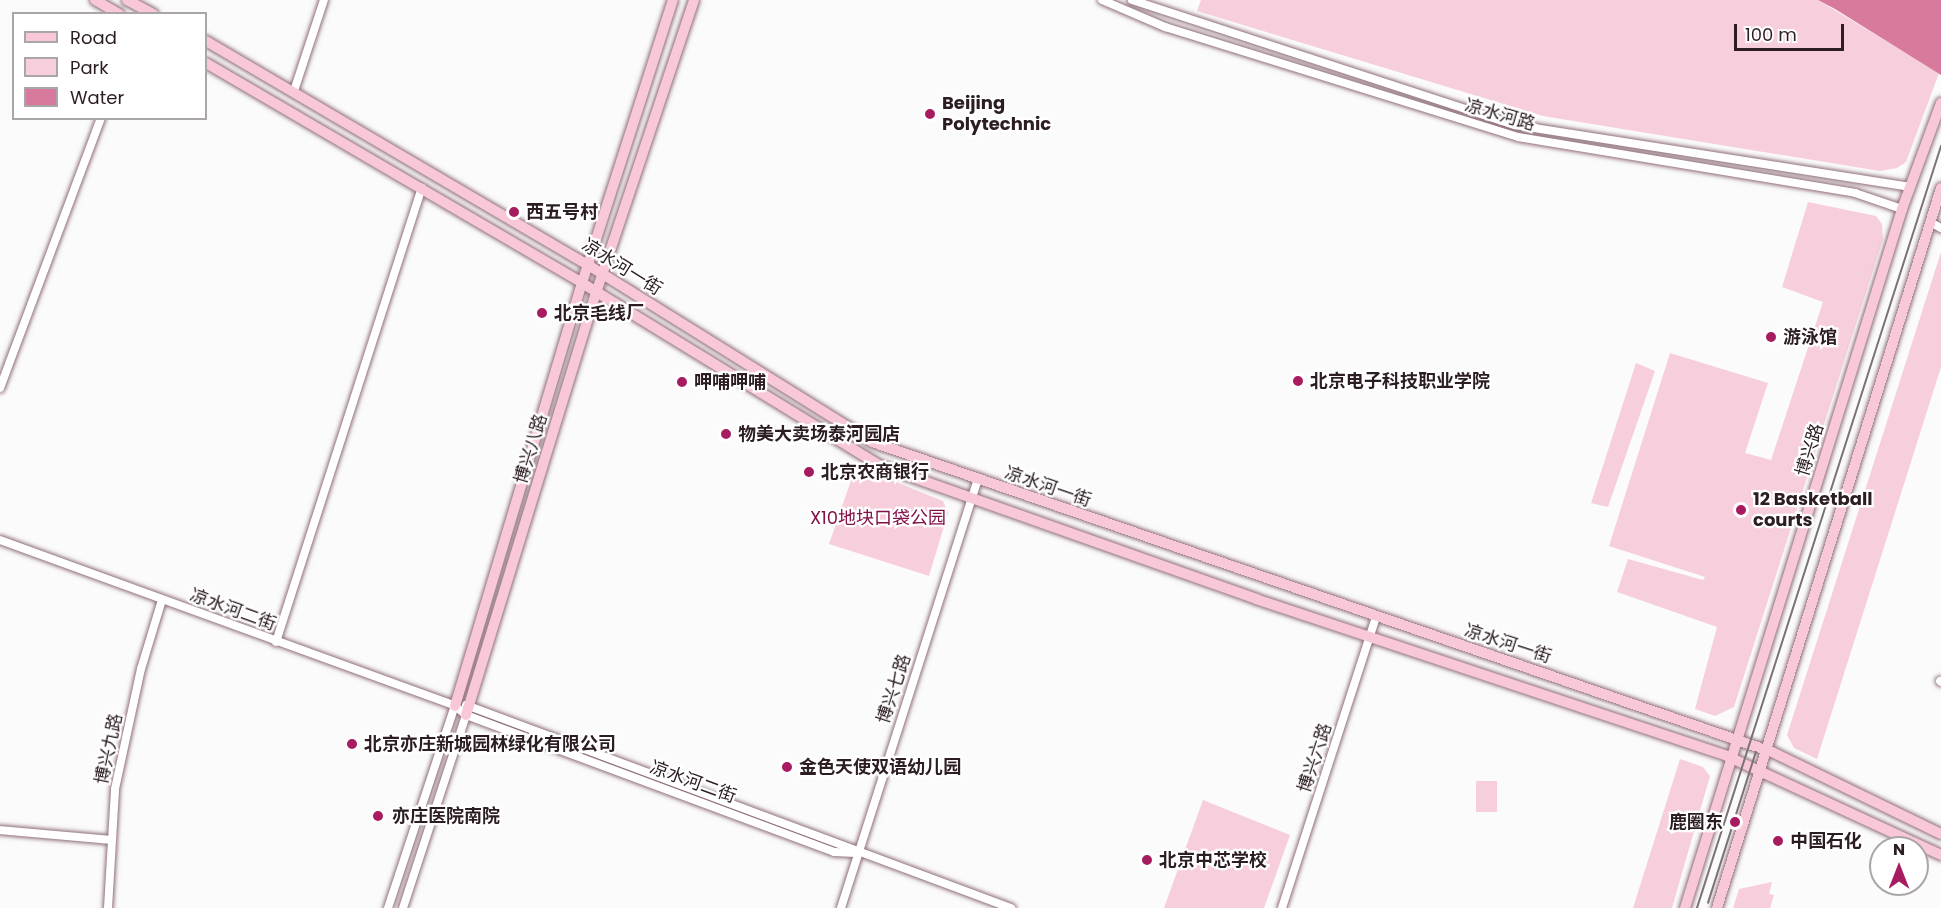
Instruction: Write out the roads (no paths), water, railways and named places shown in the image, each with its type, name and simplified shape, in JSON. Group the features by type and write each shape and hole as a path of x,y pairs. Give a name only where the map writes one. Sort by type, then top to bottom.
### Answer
{"main road":[{"path":"95,0 116,12"},
{"path":"127,0 149,12"},
{"name":"博兴八路","path":"455,706 582,283 673,0"},
{"name":"博兴八路","path":"468,710 602,274 694,0"},
{"name":"凉水河一街","path":"207,42 588,265 872,442 1738,740 1764,750 1941,834"},
{"name":"凉水河一街","path":"207,64 582,283 859,454 934,485 1759,768 1941,855"},
{"name":"博兴路","path":"1685,908 1908,188 1940,105"},
{"path":"1717,908 1764,750 1930,222 1938,207 1941,188"},
{"path":"934,485 944,478 943,467"}],"street":[{"path":"294,91 324,0"},
{"name":"凉水河路","path":"1102,0 1164,27 1518,137 1874,199 1902,209"},
{"name":"凉水河路","path":"1132,0 1515,125 1908,188"},
{"path":"0,388 100,120"},
{"path":"1874,199 1878,184"},
{"path":"276,642 422,188"},
{"path":"1930,222 1941,228"},
{"name":"博兴七路","path":"841,908 855,853 978,480"},
{"name":"凉水河二街","path":"0,540 468,710 834,852 855,853 1011,908"},
{"name":"博兴九路","path":"108,908 115,789 141,669 162,600"},
{"name":"博兴六路","path":"1281,908 1376,617"},
{"name":"博兴八路","path":"388,908 455,706"},
{"name":"博兴八路","path":"404,908 468,710"},
{"path":"0,830 111,840"}],"water":[{"path":"1818,0 1941,0 1941,75 1835,9"}],"tram line":[{"path":"1697,908 1941,146"},
{"path":"1708,903 1756,752"}],"place":[{"name":"Beijing Polytechnic","path":"930,114"},
{"name":"西五号村","path":"514,212"},
{"name":"北京毛线厂","path":"542,313"},
{"name":"游泳馆","path":"1771,337"},
{"name":"北京电子科技职业学院","path":"1298,381"},
{"name":"呷哺呷哺","path":"682,382"},
{"name":"物美大卖场泰河园店","path":"726,434"},
{"name":"北京农商银行","path":"809,472"},
{"name":"12 Basketball courts","path":"1741,510"},
{"name":"北京亦庄新城园林绿化有限公司","path":"352,744"},
{"name":"金色天使双语幼儿园","path":"787,767"},
{"name":"亦庄医院南院","path":"378,816"},
{"name":"鹿圈东","path":"1735,822"},
{"name":"中国石化","path":"1778,841"},
{"name":"北京中芯学校","path":"1147,860"}],"park label":[{"name":"X10地块口袋公园","path":"878,518"}]}
